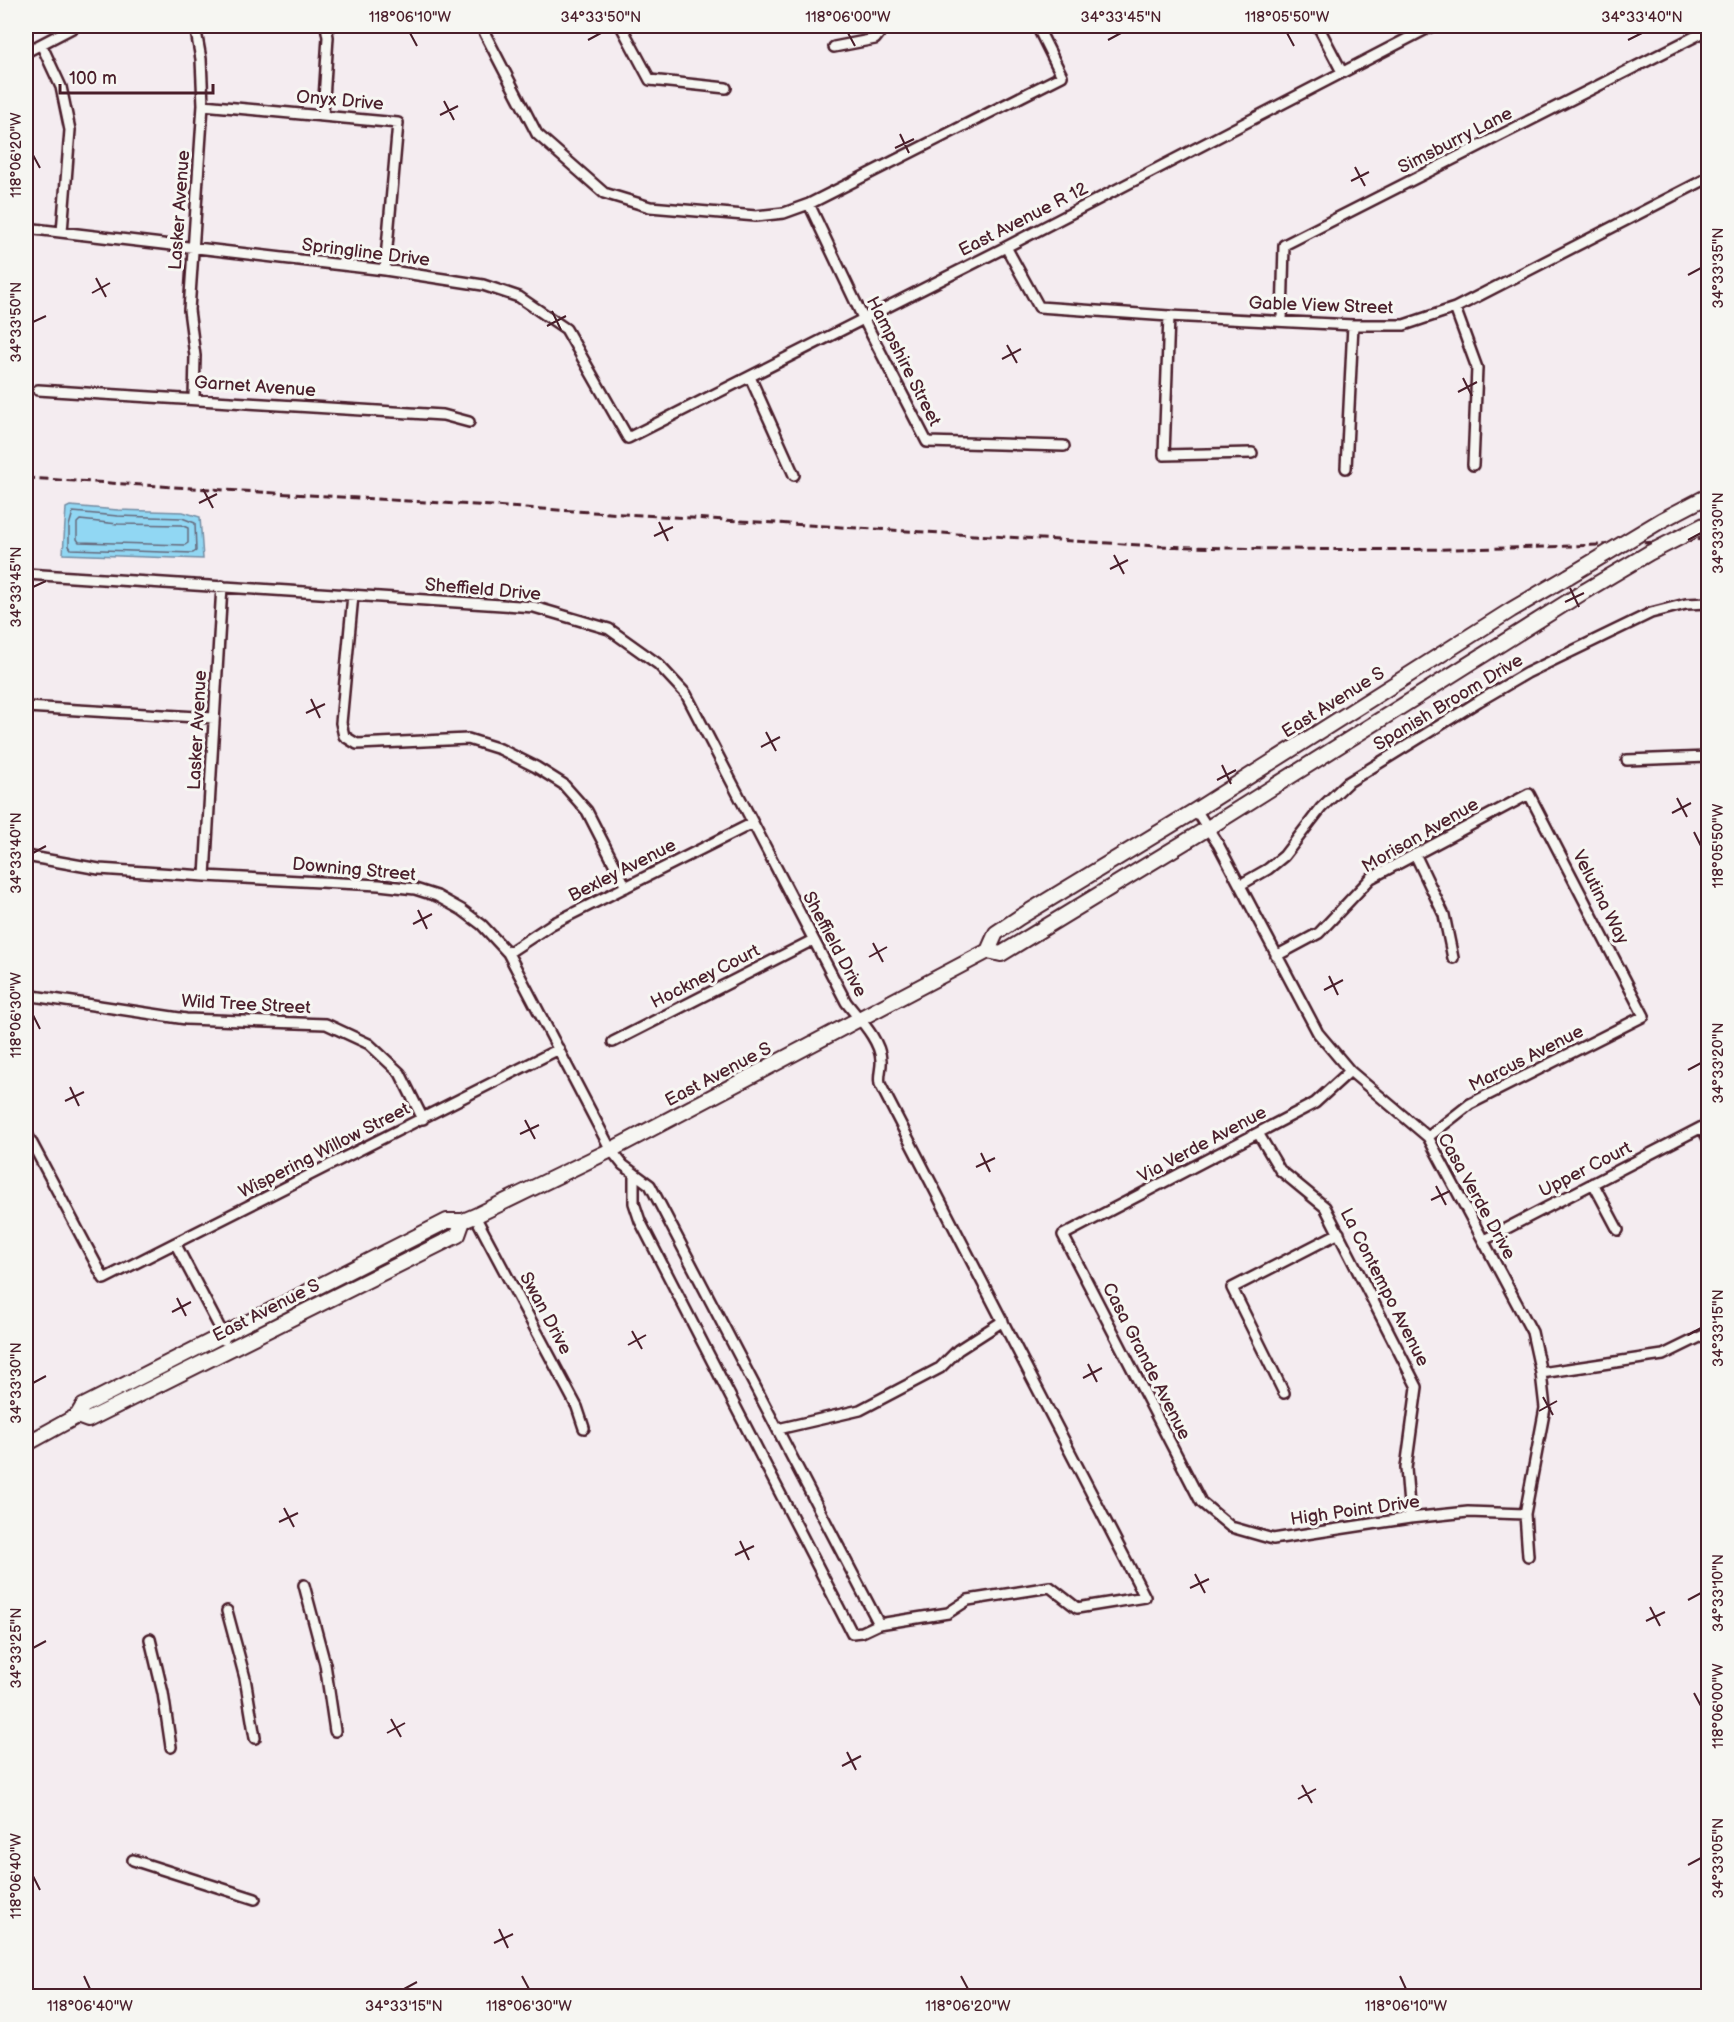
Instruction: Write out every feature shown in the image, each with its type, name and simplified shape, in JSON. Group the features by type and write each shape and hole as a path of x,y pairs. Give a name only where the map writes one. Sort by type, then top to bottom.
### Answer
{"main road":[{"name":"East Avenue S","path":"26,1444 77,1416 82,1406 447,1221 469,1219 611,1150 988,951 996,933 1020,916 1196,810 1511,610 1662,520 1708,496"},
{"name":"East Avenue S","path":"988,951 1001,954 1208,828 1585,591 1649,553 1708,523"},
{"name":"East Avenue S","path":"77,1416 88,1420 458,1235 469,1219"}],"street":[{"path":"26,52 76,26"},
{"name":"Lasker Avenue","path":"194,398 195,356 189,310 203,105 201,59 195,26"},
{"path":"322,115 328,37 326,26"},
{"path":"482,26 537,134 604,193 650,207 756,216 784,213 809,204 1062,76 1036,26"},
{"path":"621,26 650,80 726,88"},
{"path":"834,47 875,39 885,26"},
{"path":"1318,26 1342,72"},
{"name":"East Avenue R 12","path":"628,438 864,320 1432,26"},
{"name":"Simsburry Lane","path":"1282,321 1284,245 1708,30"},
{"path":"40,44 61,87 70,130 62,232"},
{"name":"Onyx Drive","path":"203,105 398,123 385,270"},
{"name":"Gable View Street","path":"1006,247 1039,307 1353,326 1404,325 1455,308 1708,178"},
{"name":"Hampshire Street","path":"809,204 864,320 927,442 1064,446"},
{"name":"Springline Drive","path":"26,228 385,270 483,285 519,297 566,329 628,438"},
{"path":"1455,308 1477,369 1473,465"},
{"path":"1169,316 1164,455 1252,453"},
{"path":"1346,468 1353,326"},
{"path":"750,377 794,475"},
{"name":"Garnet Avenue","path":"38,390 443,415 469,422"},
{"name":"Sheffield Drive","path":"26,574 534,607 609,629 658,664 686,694 846,1002 879,1048 881,1061 878,1077 880,1084 1145,1597 1077,1608 1050,1587 968,1600 948,1613 879,1624"},
{"name":"Lasker Avenue","path":"205,876 222,585"},
{"path":"353,595 341,723 344,736 357,744 468,740 500,749 536,767 563,784 587,812 626,887"},
{"name":"Spanish Broom Drive","path":"1240,885 1268,869 1284,856 1321,808 1347,783 1479,701 1527,673 1651,613 1686,604 1708,603"},
{"path":"26,707 214,718"},
{"path":"1627,760 1708,757"},
{"name":"Morisan Avenue","path":"1276,956 1319,933 1371,878 1529,794"},
{"name":"Velutina Way","path":"1529,794 1644,1016"},
{"name":"Casa Verde Drive","path":"1196,810 1240,885 1318,1033 1350,1071 1428,1137 1532,1332 1541,1373 1545,1408 1525,1514 1528,1556"},
{"name":"Bexley Avenue","path":"508,953 552,924 753,823"},
{"path":"1414,854 1444,915 1454,958"},
{"name":"Downing Street","path":"26,856 99,869 415,889 437,896 482,925 508,953 611,1150 634,1174 650,1185 879,1624"},
{"name":"Hockney Court","path":"613,1042 813,940"},
{"name":"Wild Tree Street","path":"26,995 186,1019 326,1024 369,1044 400,1073 423,1119"},
{"name":"Marcus Avenue","path":"1428,1137 1470,1104 1644,1016"},
{"name":"Wispering Willow Street","path":"26,1132 104,1279 559,1049"},
{"name":"Via Verde Avenue","path":"1063,1235 1315,1103 1350,1071"},
{"name":"Upper Court","path":"1484,1240 1702,1127 1708,1140"},
{"name":"La Contempo Avenue","path":"1258,1133 1280,1170 1325,1207 1417,1387 1406,1468 1410,1518"},
{"path":"634,1174 634,1203 640,1221 852,1633 862,1632 879,1624"},
{"path":"1593,1183 1618,1230"},
{"name":"Swan Drive","path":"469,1219 578,1407 584,1428"},
{"path":"1284,1393 1232,1288 1340,1233"},
{"name":"Casa Grande Avenue","path":"1063,1235 1201,1502"},
{"path":"161,1383 178,1365 225,1339 175,1243"},
{"path":"778,1429 861,1410 940,1368 958,1350 1003,1320"},
{"path":"1541,1373 1663,1355 1708,1333"},
{"name":"High Point Drive","path":"1201,1502 1231,1527 1274,1539 1410,1518 1468,1512 1525,1514"},
{"path":"304,1585 325,1664 335,1731"},
{"path":"227,1611 245,1678 255,1738"},
{"path":"150,1639 164,1693 171,1747"},
{"path":"133,1860 255,1899"}],"water":[{"path":"70,506 183,512 200,517 203,559 63,554 66,508"}],"railway":[{"path":"26,478 1157,546 1433,549 1571,546 1708,539"}]}
